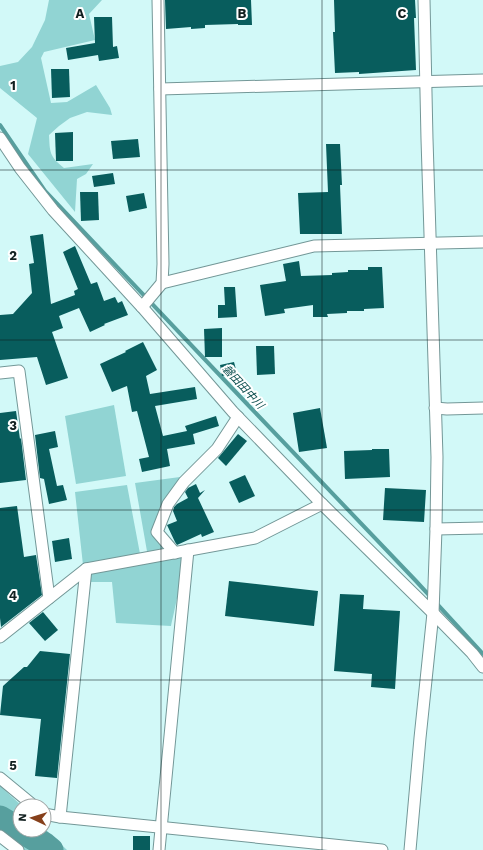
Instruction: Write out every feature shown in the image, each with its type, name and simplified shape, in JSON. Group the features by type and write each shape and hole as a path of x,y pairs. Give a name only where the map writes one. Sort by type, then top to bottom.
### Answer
{"street":[{"path":"158,0 163,264 162,283"},
{"path":"410,850 433,613 436,529 437,457 424,0"},
{"path":"160,89 483,80"},
{"path":"0,138 20,168 53,210 142,307 238,417 322,504 433,613 472,653 483,667"},
{"path":"142,307 162,283 314,246 483,242"},
{"path":"0,373 19,370 49,598"},
{"path":"435,408 483,408"},
{"path":"175,553 157,532 168,504 184,482 217,449 238,417"},
{"path":"0,637 86,569 255,538 322,504"},
{"path":"436,529 483,528"},
{"path":"159,850 188,550"},
{"path":"60,817 86,569"},
{"path":"0,778 24,798"},
{"path":"52,816 382,850"},
{"path":"0,836 18,850"}],"shaded area":[{"path":"49,0 102,0 89,14 95,40 44,52 41,58 51,103 67,102 96,85 110,108 112,115 87,112 70,118 49,135 51,153 55,160 64,168 93,164 86,174 77,179 75,212 28,154 37,118 0,88 0,66 18,62 32,47 45,20"},
{"path":"114,405 126,476 76,484 65,416"},
{"path":"180,477 157,532 181,552 182,558 179,588 171,626 116,623 112,582 85,582 86,569 134,560 83,565 75,492 127,485 141,559 148,557 135,483"},
{"path":"0,786 13,798 12,838 52,838 52,836 67,850 18,850 0,836"}],"building":[{"path":"165,0 251,0 252,25 205,25 205,28 191,29 191,27 166,29"},
{"path":"334,0 415,0 416,18 414,18 416,70 359,74 359,72 335,73 333,32 335,32"},
{"path":"94,17 112,17 113,47 117,46 119,58 99,61 98,55 68,60 66,48 95,43"},
{"path":"51,69 69,69 70,97 52,98"},
{"path":"73,132 73,161 56,161 55,133"},
{"path":"138,139 140,157 113,159 111,141"},
{"path":"326,144 340,144 342,234 300,234 298,193 328,192"},
{"path":"113,173 115,184 94,187 92,176"},
{"path":"80,192 98,192 99,220 81,221"},
{"path":"144,193 147,208 129,212 126,196"},
{"path":"43,234 51,304 75,295 74,291 78,289 63,252 75,246 91,284 97,282 104,301 115,297 118,303 122,301 128,315 104,324 105,325 90,332 79,308 59,316 63,328 52,332 68,378 46,385 37,357 0,360 0,315 13,314 32,293 29,264 34,263 30,236"},
{"path":"299,261 301,276 332,275 332,273 348,272 348,270 368,270 368,267 382,267 384,308 327,314 328,317 313,317 313,305 284,309 285,313 265,316 260,285 286,281 283,264"},
{"path":"224,287 235,287 237,317 218,318 218,305 225,305"},
{"path":"222,328 222,357 205,357 204,329"},
{"path":"143,342 157,370 146,376 150,394 195,387 197,399 155,406 163,436 187,431 185,426 216,416 219,426 193,434 195,444 167,449 170,466 142,472 139,459 149,457 137,411 132,412 127,386 112,392 100,364"},
{"path":"256,346 274,346 275,374 257,375"},
{"path":"234,362 237,373 222,376 220,365"},
{"path":"320,408 327,448 299,452 293,413"},
{"path":"16,411 26,480 0,483 0,413"},
{"path":"55,431 58,447 49,449 57,486 63,485 67,500 49,504 44,479 40,478 35,435"},
{"path":"238,434 247,441 226,466 218,458"},
{"path":"389,449 390,477 345,479 344,451"},
{"path":"245,475 255,496 239,503 229,482"},
{"path":"196,484 200,493 205,490 198,498 214,532 202,537 201,534 177,545 167,525 177,521 173,511 174,507 188,498 185,492 188,488"},
{"path":"385,488 426,490 424,522 383,520"},
{"path":"17,506 24,557 36,555 42,595 1,627 0,508"},
{"path":"69,538 72,559 55,562 52,541"},
{"path":"229,581 318,591 314,626 225,616"},
{"path":"340,594 364,595 363,609 400,611 395,689 371,687 372,674 334,671"},
{"path":"43,612 58,630 45,641 29,623"},
{"path":"40,651 70,654 57,778 35,776 41,719 0,715 3,686 24,667 27,667"},
{"path":"133,836 150,836 150,850 133,850"}],"waterway":[{"name":"磐田田中川","path":"0,125 45,191 416,581 483,654"},
{"path":"0,818 51,850"}]}
